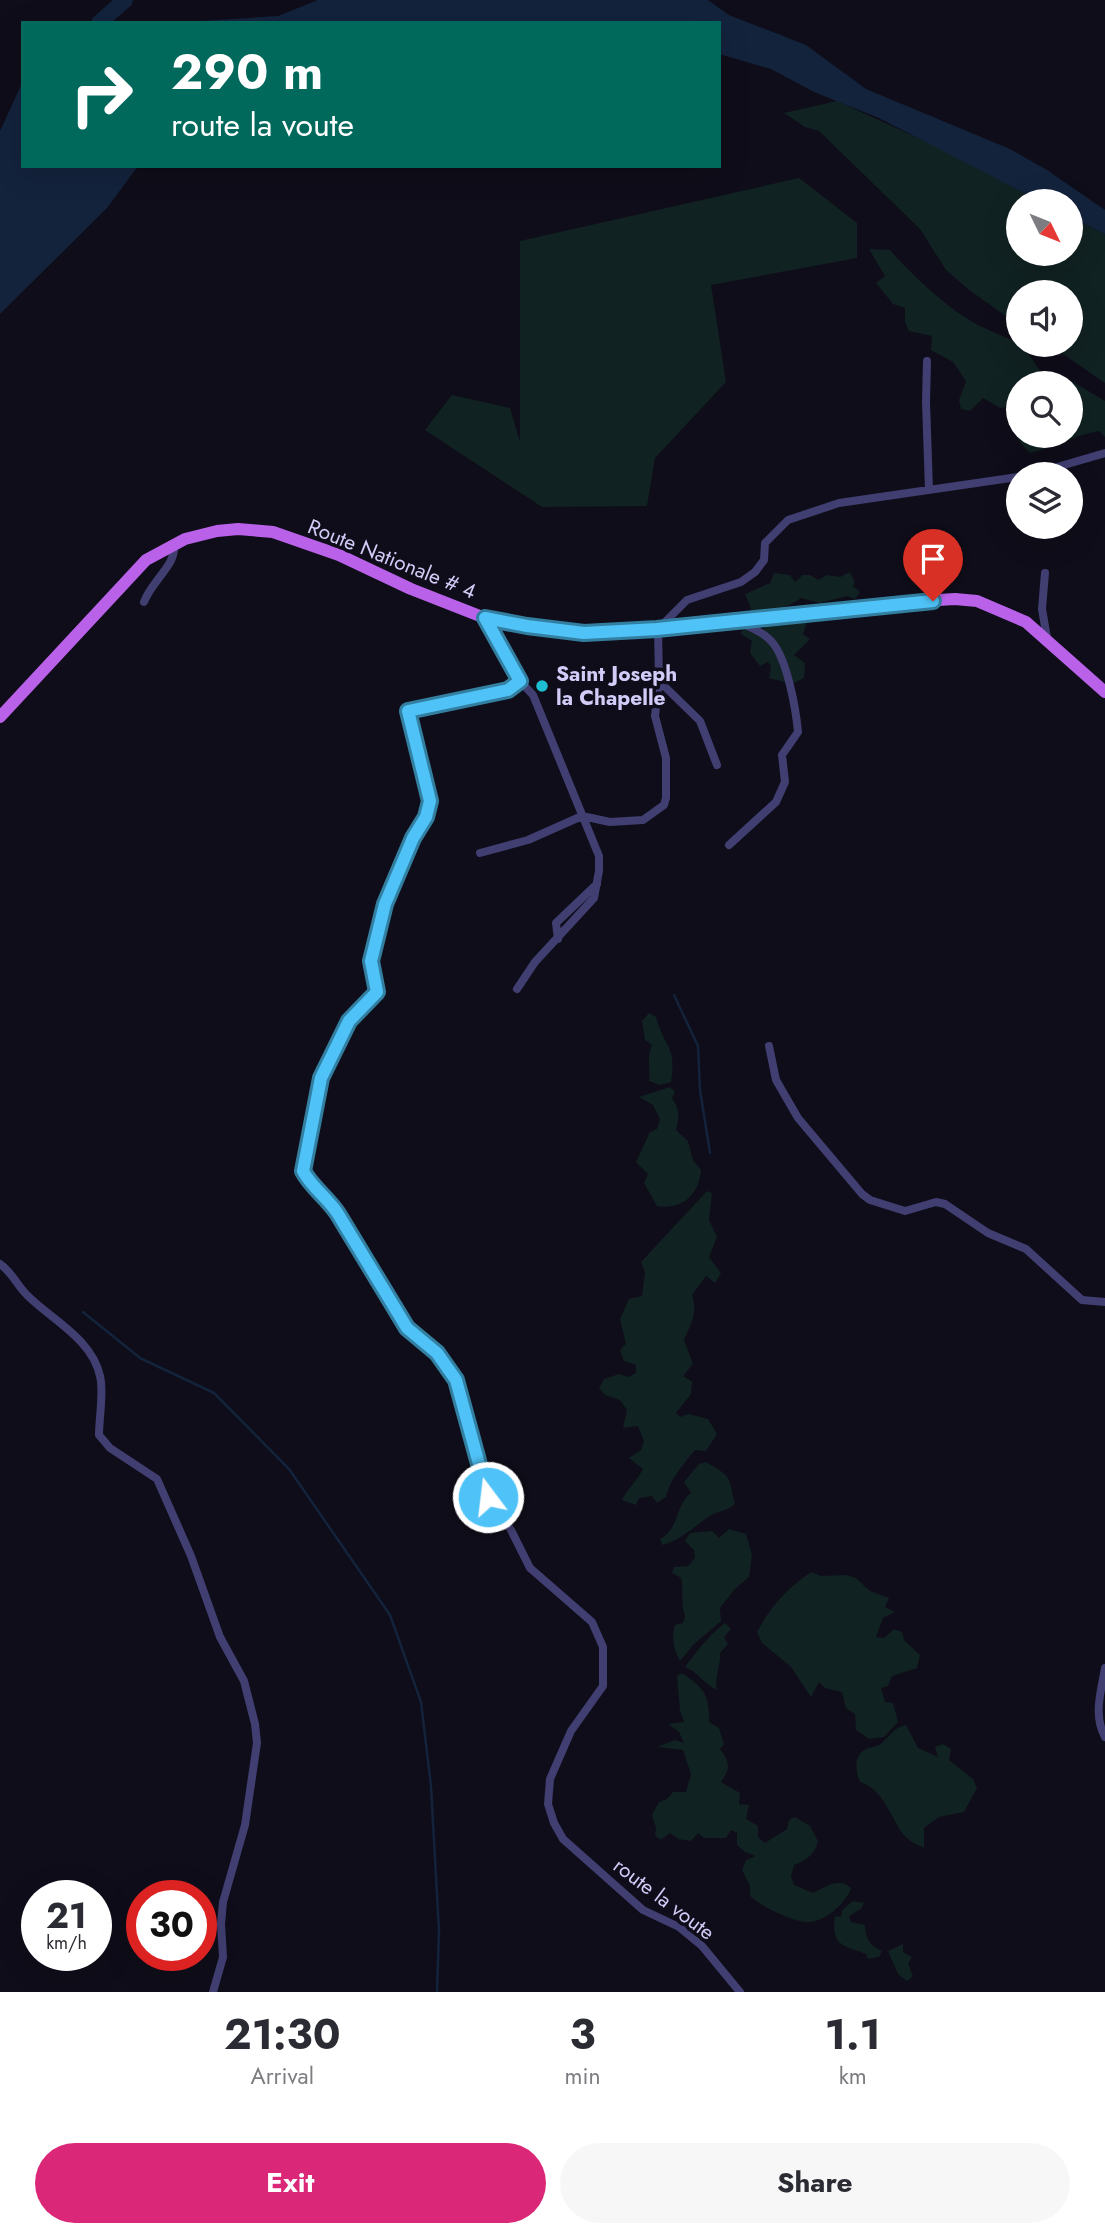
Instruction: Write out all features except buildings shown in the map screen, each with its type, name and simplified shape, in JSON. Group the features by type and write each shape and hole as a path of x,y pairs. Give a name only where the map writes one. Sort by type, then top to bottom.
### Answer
{"main road":[{"name":"Route Nationale # 4","path":"0,717 146,561 174,544 217,531 239,529 273,532 339,555 411,589 485,618 584,633 657,629 889,603 955,599 977,601 1026,622 1105,692"}],"street":[{"path":"927,361 929,490"},
{"path":"1075,462 1105,453"},
{"path":"480,853 528,840 582,816 610,822 643,820 664,805 666,758 655,716 659,681 657,629 687,600 741,582 755,572 764,560 766,542 788,520 839,503 1006,479"},
{"path":"144,601 154,581 173,560 174,544"},
{"path":"1045,573 1042,608 1047,638"},
{"path":"485,618 520,681 533,695 599,856 597,884 589,905 535,962 517,989"},
{"path":"729,845 776,802 785,782 782,755 798,732 793,699 780,656 772,641 754,628 732,620"},
{"name":"route la voute","path":"520,681 508,690 408,711 430,801 429,810 413,838 385,904 371,961 377,992 349,1021 321,1078 303,1171 309,1183 329,1200 407,1328 437,1353 456,1380 488,1497 511,1530 530,1567 592,1622 603,1647 603,1686 571,1731 550,1779 548,1804 554,1823 564,1839 643,1910 679,1927 702,1946 740,1992"},
{"path":"659,681 700,721 717,765"},
{"path":"769,1046 776,1080 798,1118 862,1194 870,1200 905,1211 936,1202 945,1204 988,1233 1026,1250 1082,1300 1105,1302"},
{"path":"0,1264 12,1273 26,1295 57,1318 88,1351 100,1376 99,1435 110,1448 157,1479 191,1556 220,1637 244,1681 257,1743 245,1825 223,1902 223,1957 213,1992"},
{"path":"1105,1668 1099,1699 1099,1726 1105,1737"}],"shaded area":[{"path":"837,101 953,154 1018,189 1006,189 1006,266 1083,266 1083,223 1105,234 1105,383 1067,357 1083,357 1083,280 1006,280 1006,316 946,270 920,229 819,131 805,127 784,113"},
{"path":"799,178 857,223 857,258 711,285 726,382 655,458 647,506 542,507 425,430 452,395 510,408 520,442 520,241"},
{"path":"869,249 890,250 950,306 971,321 1006,338 1006,357 1031,357 1040,371 1006,371 1006,407 1000,408 983,398 970,411 961,409 959,400 966,381 953,362 931,350 932,336 909,331 905,322 905,308 893,304 876,283 885,276"},
{"path":"1083,388 1105,401 1105,437 1099,431 1083,435"},
{"path":"1026,448 1047,448 1030,453"},
{"path":"850,572 855,582 853,586 860,592 855,599 847,596 820,603 801,598 778,609 752,611 745,594 770,583 774,573 790,575 795,582 803,575 810,575 818,580 827,575 840,577"},
{"path":"799,618 807,622 803,634 810,639 794,655 805,663 804,678 792,684 769,678 771,666 768,662 760,666 750,653 752,641 741,634 743,625 763,630 772,620 786,619 792,622"},
{"path":"649,1013 656,1017 671,1053 671,1082 660,1085 649,1081 649,1054 652,1045 645,1040 642,1021"},
{"path":"670,1087 675,1092 672,1098 678,1113 676,1130 688,1141 693,1160 701,1170 697,1187 688,1199 666,1207 657,1206 644,1183 648,1174 636,1162 650,1132 657,1129 660,1119 653,1105 639,1097"},
{"path":"707,1191 712,1193 709,1220 717,1237 709,1257 721,1273 715,1283 706,1276 692,1295 694,1313 684,1340 693,1364 683,1376 692,1382 691,1394 676,1413 680,1417 689,1414 708,1419 717,1434 706,1451 695,1450 674,1478 666,1497 657,1503 652,1496 639,1498 636,1505 622,1500 643,1469 629,1458 641,1450 644,1441 638,1426 623,1428 627,1410 620,1400 605,1395 599,1388 604,1379 619,1374 629,1377 636,1373 636,1365 624,1361 620,1350 626,1344 620,1319 629,1299 642,1296 645,1272 641,1262"},
{"path":"706,1462 728,1478 735,1504 710,1516 676,1540 662,1545 660,1539 671,1529 682,1503 691,1493 684,1482 699,1464"},
{"path":"729,1529 746,1534 752,1555 749,1577 720,1608 721,1621 693,1645 680,1661 673,1634 675,1625 683,1623 685,1616 681,1578 672,1573 674,1567 688,1566 695,1558 694,1550 685,1541 690,1533 712,1531 719,1538"},
{"path":"811,1572 821,1576 846,1575 856,1578 870,1591 889,1598 885,1607 895,1612 883,1618 876,1637 884,1638 894,1629 902,1632 904,1640 920,1655 917,1668 892,1676 888,1686 881,1688 885,1702 893,1703 898,1722 884,1737 869,1739 856,1730 855,1714 846,1708 842,1692 825,1688 819,1682 811,1697 791,1667 762,1643 757,1632 780,1598"},
{"path":"725,1623 731,1629 724,1637 728,1644 720,1653 717,1690 685,1667 708,1638"},
{"path":"682,1673 696,1683 707,1699 709,1722 719,1728 724,1744 720,1749 728,1766 721,1782 740,1793 739,1804 749,1805 746,1819 758,1826 758,1837 765,1843 787,1829 789,1820 795,1817 810,1826 818,1841 810,1856 794,1865 791,1877 794,1885 813,1893 837,1883 851,1888 845,1899 829,1914 816,1921 804,1922 770,1909 750,1896 750,1886 742,1870 746,1860 756,1856 737,1845 737,1833 731,1830 726,1838 704,1838 698,1833 691,1841 678,1839 670,1833 661,1840 655,1836 656,1828 652,1815 659,1802 667,1799 673,1792 686,1792 691,1774 683,1750 657,1747 675,1740 684,1743 679,1732 668,1724 684,1722 680,1710 677,1676"},
{"path":"906,1725 918,1748 938,1757 935,1747 943,1744 951,1749 949,1760 973,1779 977,1788 964,1812 939,1817 924,1828 924,1848 903,1834 883,1800 877,1792 860,1782 857,1772 856,1763 863,1751 879,1745 897,1728"},
{"path":"853,1901 864,1903 861,1909 849,1916 851,1922 865,1925 869,1941 882,1951 879,1957 868,1959 866,1954 845,1946 837,1939 835,1916 841,1917 842,1910"},
{"path":"903,1944 903,1952 912,1957 908,1964 913,1976 907,1981 898,1974 888,1951"}],"water":[{"path":"318,0 708,0 729,15 806,45 866,89 1010,149 1075,189 1017,189 879,118 814,92 771,69 721,55 721,21 202,21 278,16"},
{"path":"21,85 21,168 137,168 107,208 0,314 0,131"},
{"path":"1083,195 1105,210 1105,234 1083,223"}],"waterway":[{"path":"101,21 125,0"},
{"path":"674,995 698,1046 700,1090 710,1153"},
{"path":"83,1312 140,1358 214,1393 289,1469 390,1615 421,1702 431,1786 439,1931 437,1992"}],"place":[{"name":"Saint Joseph la Chapelle","path":"542,686"}],"route":[{"path":"488,1497 456,1380 437,1353 407,1328 329,1200 309,1183 303,1171 321,1078 349,1021 377,992 371,961 385,904 413,838 429,810 430,801 408,711 508,690 520,681 485,618 584,633 657,629 889,603 933,601"}]}
